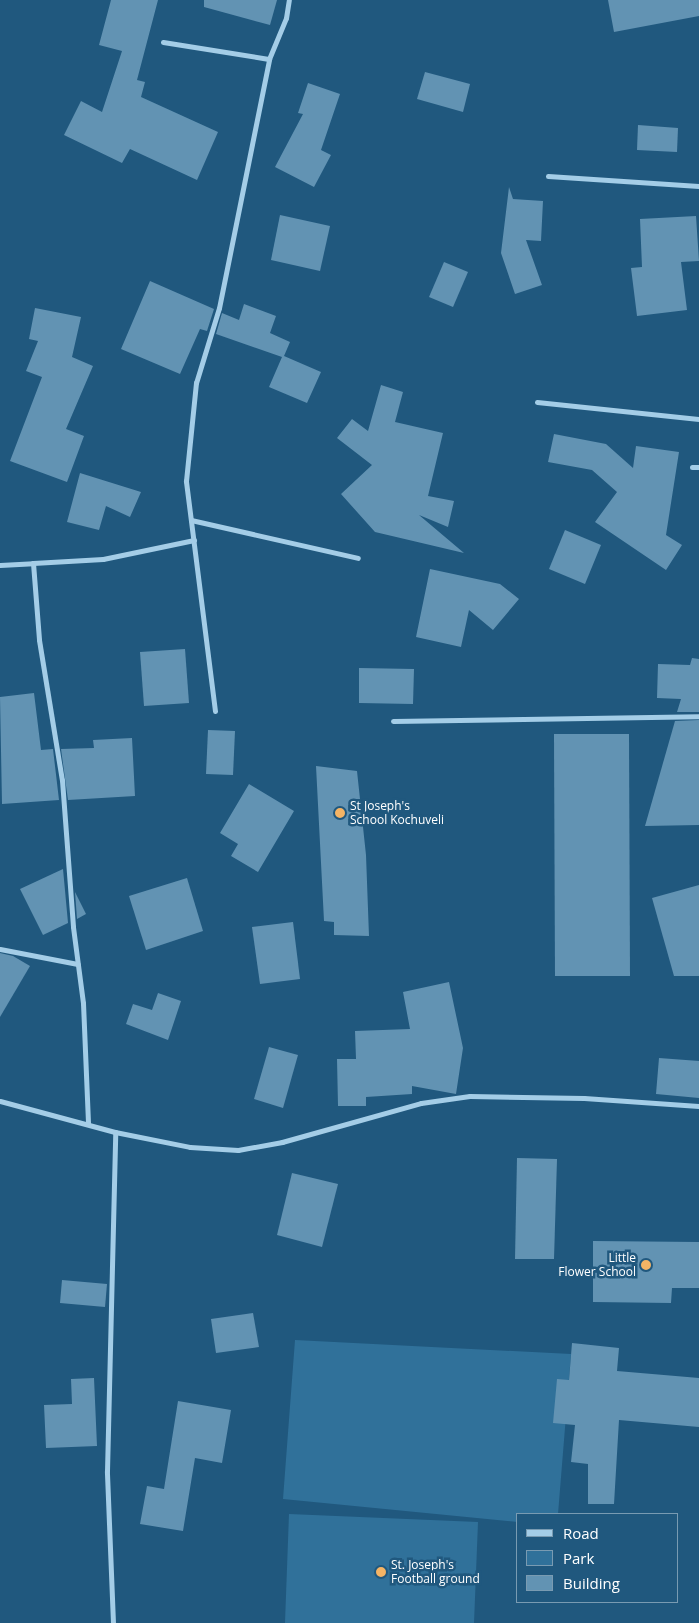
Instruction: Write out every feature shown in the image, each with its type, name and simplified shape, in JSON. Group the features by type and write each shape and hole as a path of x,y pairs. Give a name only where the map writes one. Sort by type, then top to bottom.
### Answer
{"street":[{"path":"215,711 186,481 196,382 219,308 269,59 286,18 289,0"},
{"path":"163,42 269,59"},
{"path":"548,176 699,186"},
{"path":"537,402 699,419"},
{"path":"692,467 699,467"},
{"path":"191,520 358,558"},
{"path":"0,565 103,559 194,540"},
{"path":"33,563 39,640 62,780 83,1003 88,1123"},
{"path":"393,721 699,716"},
{"path":"0,949 78,964"},
{"path":"0,1101 88,1123 115,1132 190,1147 238,1150 282,1142 421,1103 470,1096 584,1098 699,1106"},
{"path":"113,1623 107,1471 115,1132"}],"green space":[{"path":"295,1340 571,1354 558,1513 516,1513 516,1522 283,1499"},
{"name":"St. Joseph's Football ground","path":"289,1514 478,1522 474,1623 285,1623"}],"building":[{"path":"111,0 158,0 137,80 145,82 141,97 218,132 197,180 130,149 122,163 64,135 81,101 102,112 122,51 99,45"},
{"path":"204,0 277,0 270,25 204,7"},
{"path":"608,0 699,0 699,16 614,32"},
{"path":"425,72 470,84 463,112 417,99"},
{"path":"308,83 340,94 321,150 331,155 314,187 275,167 303,114 298,113"},
{"path":"638,125 678,128 677,152 637,150"},
{"path":"509,187 513,199 543,201 541,241 526,240 542,285 515,294 501,253"},
{"path":"280,215 330,226 320,271 271,260"},
{"path":"696,216 699,261 681,262 687,310 637,316 631,268 642,267 640,219"},
{"path":"444,262 468,272 453,307 429,297"},
{"path":"150,281 214,309 207,331 200,329 180,374 121,349"},
{"path":"244,304 276,316 270,333 290,342 284,356 321,372 307,403 269,387 282,357 216,334 222,313 239,320"},
{"path":"35,308 81,317 72,357 93,366 66,429 84,436 67,482 10,461 42,377 26,371 38,341 29,339"},
{"path":"381,385 403,392 395,422 443,433 428,496 454,501 448,527 419,515 464,553 375,532 341,494 372,465 337,438 352,419 368,431"},
{"path":"554,434 606,444 633,468 636,446 679,452 666,535 682,545 666,570 595,522 617,492 592,470 548,462"},
{"path":"80,473 141,492 130,517 106,506 99,530 67,522"},
{"path":"565,530 601,545 585,584 549,569"},
{"path":"430,569 500,584 519,599 493,630 469,610 461,647 416,637"},
{"path":"185,649 189,703 144,706 140,652"},
{"path":"692,658 699,659 699,712 677,712 681,699 657,698 658,664 690,665"},
{"path":"359,668 414,669 413,704 359,703"},
{"path":"34,693 41,750 53,749 59,800 2,804 0,697"},
{"path":"699,720 699,825 645,826 675,721"},
{"path":"208,730 235,731 233,775 206,774"},
{"path":"554,734 629,734 630,976 555,976"},
{"path":"132,738 135,796 68,800 61,749 94,748 93,740"},
{"name":"St Joseph's School Kochuveli","path":"316,766 357,771 366,855 369,936 334,935 334,922 324,921"},
{"path":"249,784 294,811 258,872 231,856 238,844 220,833"},
{"path":"63,869 68,923 43,935 20,889"},
{"path":"187,878 203,931 146,950 129,896"},
{"path":"699,885 699,976 674,976 652,898"},
{"path":"75,892 86,914 77,919"},
{"path":"293,922 300,979 260,984 252,927"},
{"path":"0,953 13,956 30,966 0,1017"},
{"path":"449,982 463,1048 456,1094 412,1086 412,1094 366,1097 366,1106 338,1106 337,1059 356,1059 355,1031 410,1029 403,992"},
{"path":"158,993 181,1001 168,1040 126,1024 133,1004 152,1010"},
{"path":"269,1047 298,1055 283,1108 254,1099"},
{"path":"659,1058 699,1061 699,1098 656,1094"},
{"path":"517,1158 557,1159 554,1259 515,1259"},
{"path":"292,1173 338,1184 322,1247 277,1235"},
{"name":"Little Flower School","path":"593,1241 699,1242 699,1288 672,1288 671,1303 593,1302"},
{"path":"62,1280 107,1284 105,1307 60,1303"},
{"path":"253,1313 259,1347 216,1353 211,1319"},
{"path":"572,1343 619,1348 617,1371 699,1378 699,1427 619,1420 614,1504 588,1504 588,1464 571,1462 575,1425 553,1423 557,1379 569,1380"},
{"path":"94,1378 97,1446 46,1448 44,1405 72,1404 71,1379"},
{"path":"178,1401 231,1410 222,1463 195,1458 183,1531 140,1524 147,1486 164,1489"}],"place":[{"name":"St Joseph's School Kochuveli","path":"340,813"},
{"name":"Little Flower School","path":"646,1265"},
{"name":"St. Joseph's Football ground","path":"381,1572"}]}
